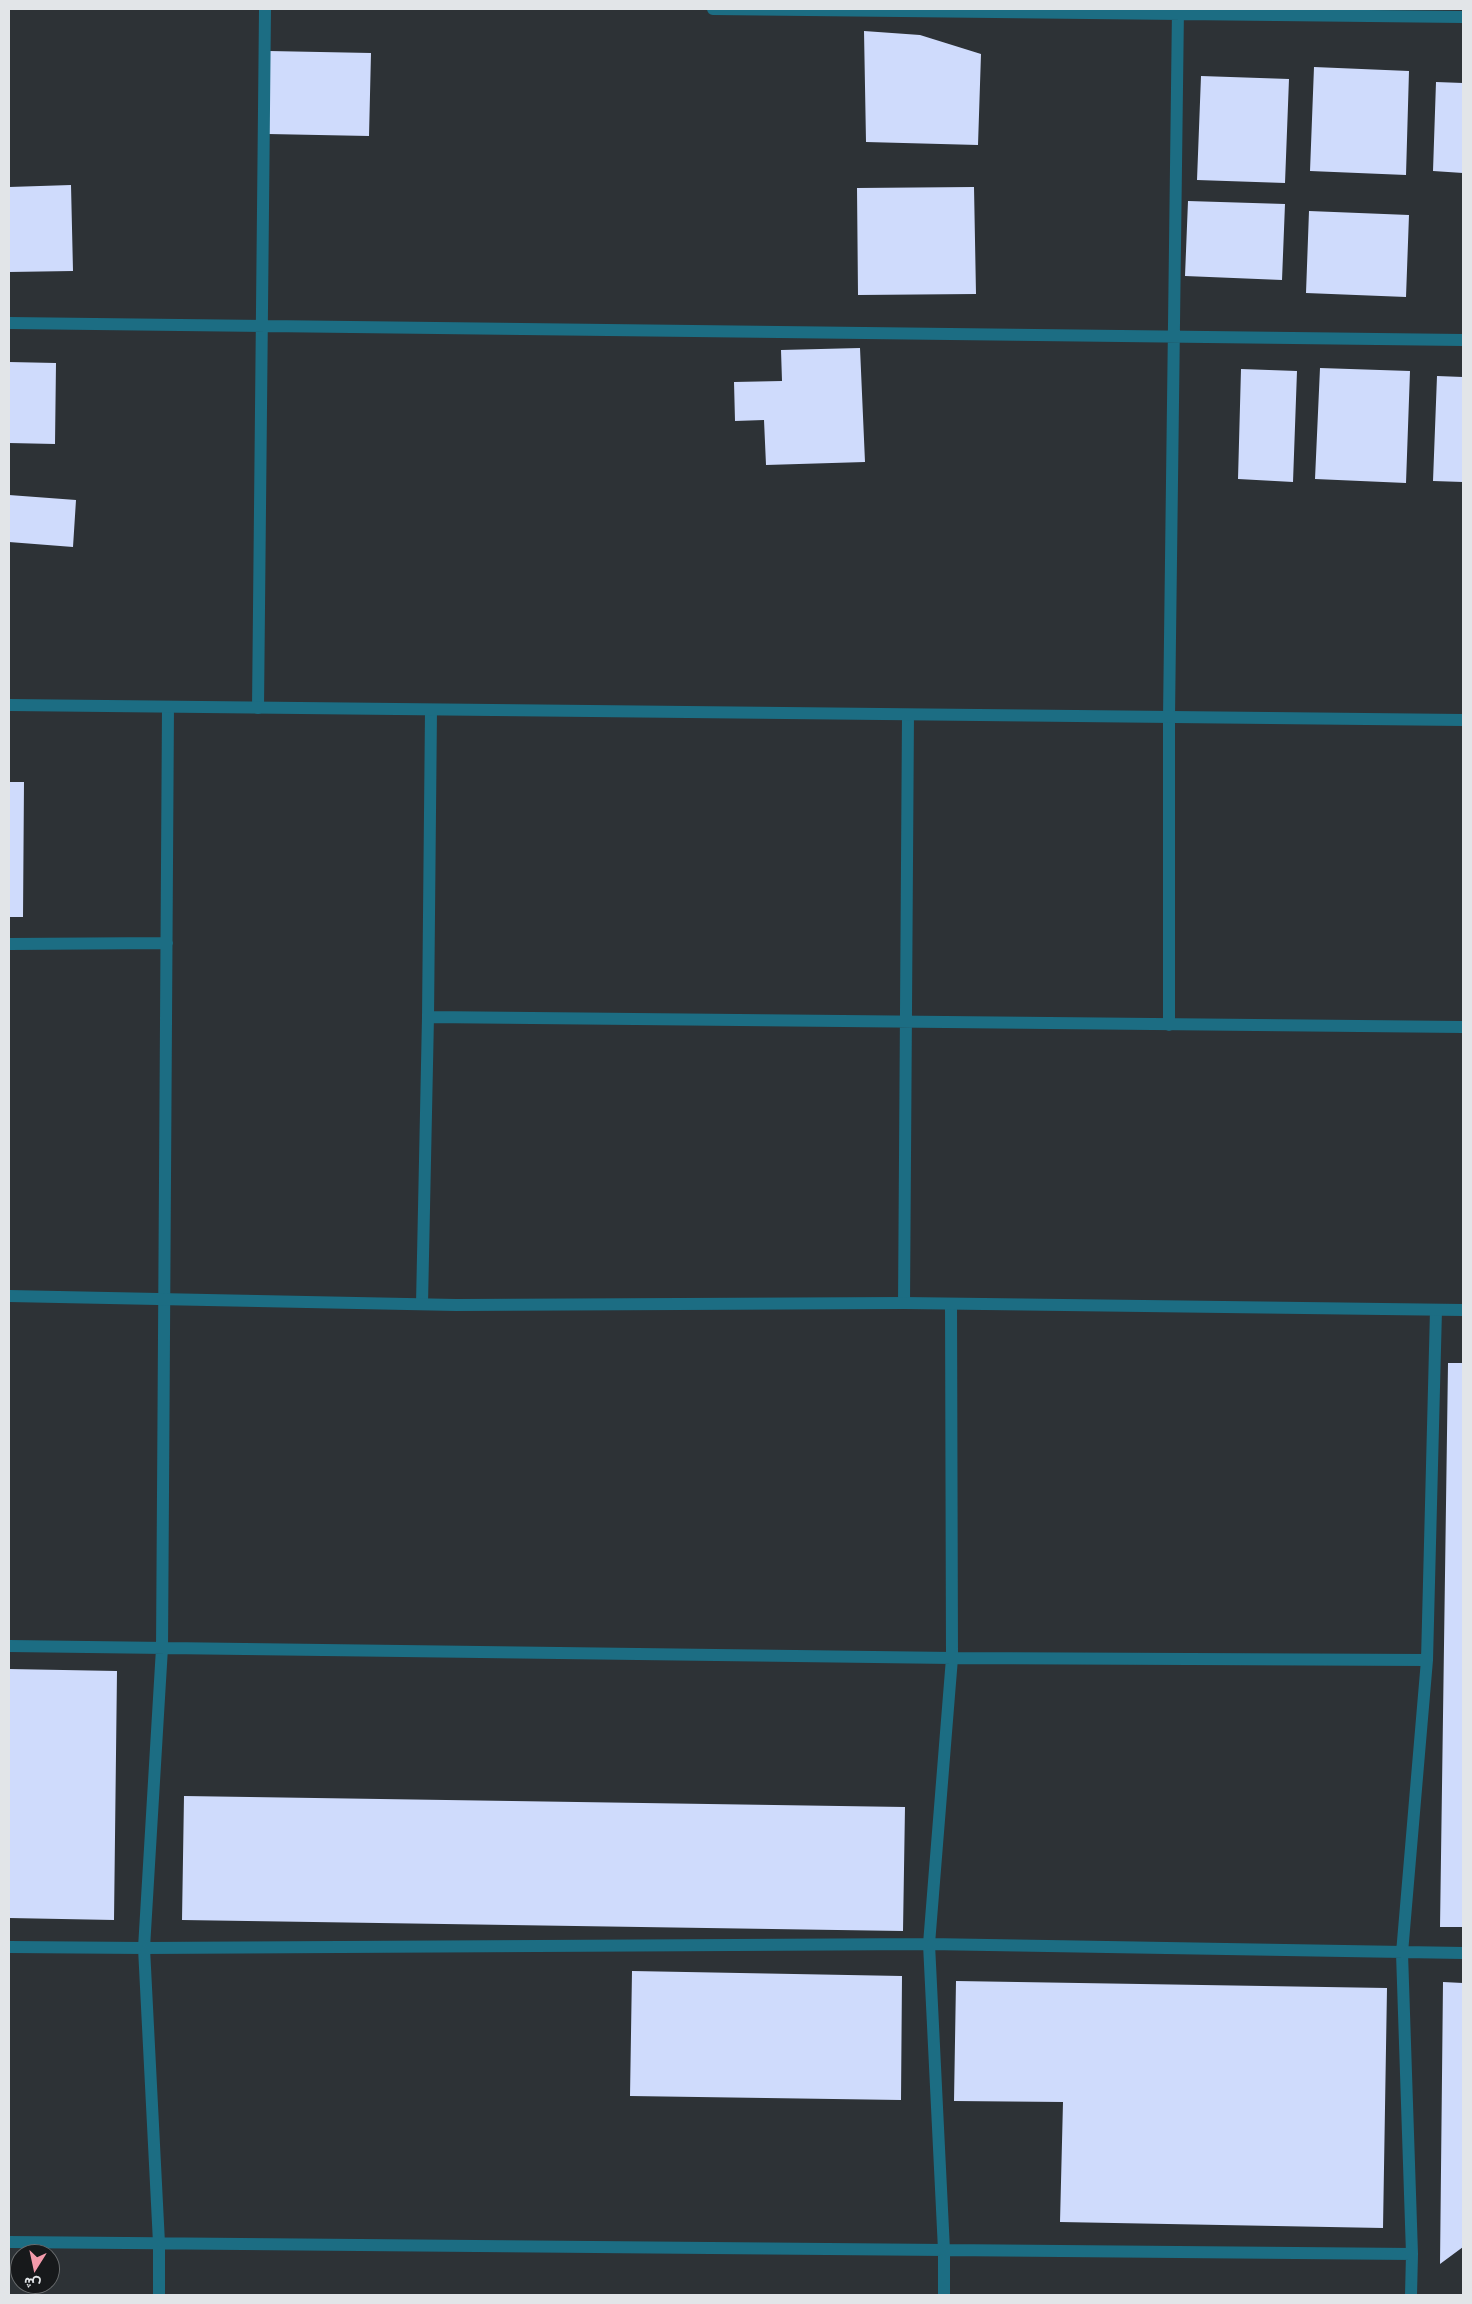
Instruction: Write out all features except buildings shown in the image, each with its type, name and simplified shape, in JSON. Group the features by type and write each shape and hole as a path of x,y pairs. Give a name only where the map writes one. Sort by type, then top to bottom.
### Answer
{"street":[{"path":"258,708 266,9"},
{"path":"713,9 1178,11 1463,17"},
{"path":"1169,1025 1169,717 1178,11"},
{"path":"9,323 1173,335 1463,340"},
{"path":"9,705 1463,720"},
{"path":"159,2295 159,2243 144,1948 162,1648 168,707"},
{"path":"422,1304 428,1017 431,710"},
{"path":"904,1302 908,715"},
{"path":"9,944 167,944"},
{"path":"428,1017 1463,1027"},
{"path":"9,1296 422,1304 904,1302 1463,1310"},
{"path":"944,2295 944,2250 929,1944 952,1658 951,1304"},
{"path":"1411,2295 1412,2254 1402,1952 1427,1660 1436,1310"},
{"path":"9,1646 952,1658 1427,1660"},
{"path":"9,1946 144,1948 929,1944 1463,1953"},
{"path":"9,2242 1412,2254"}]}
